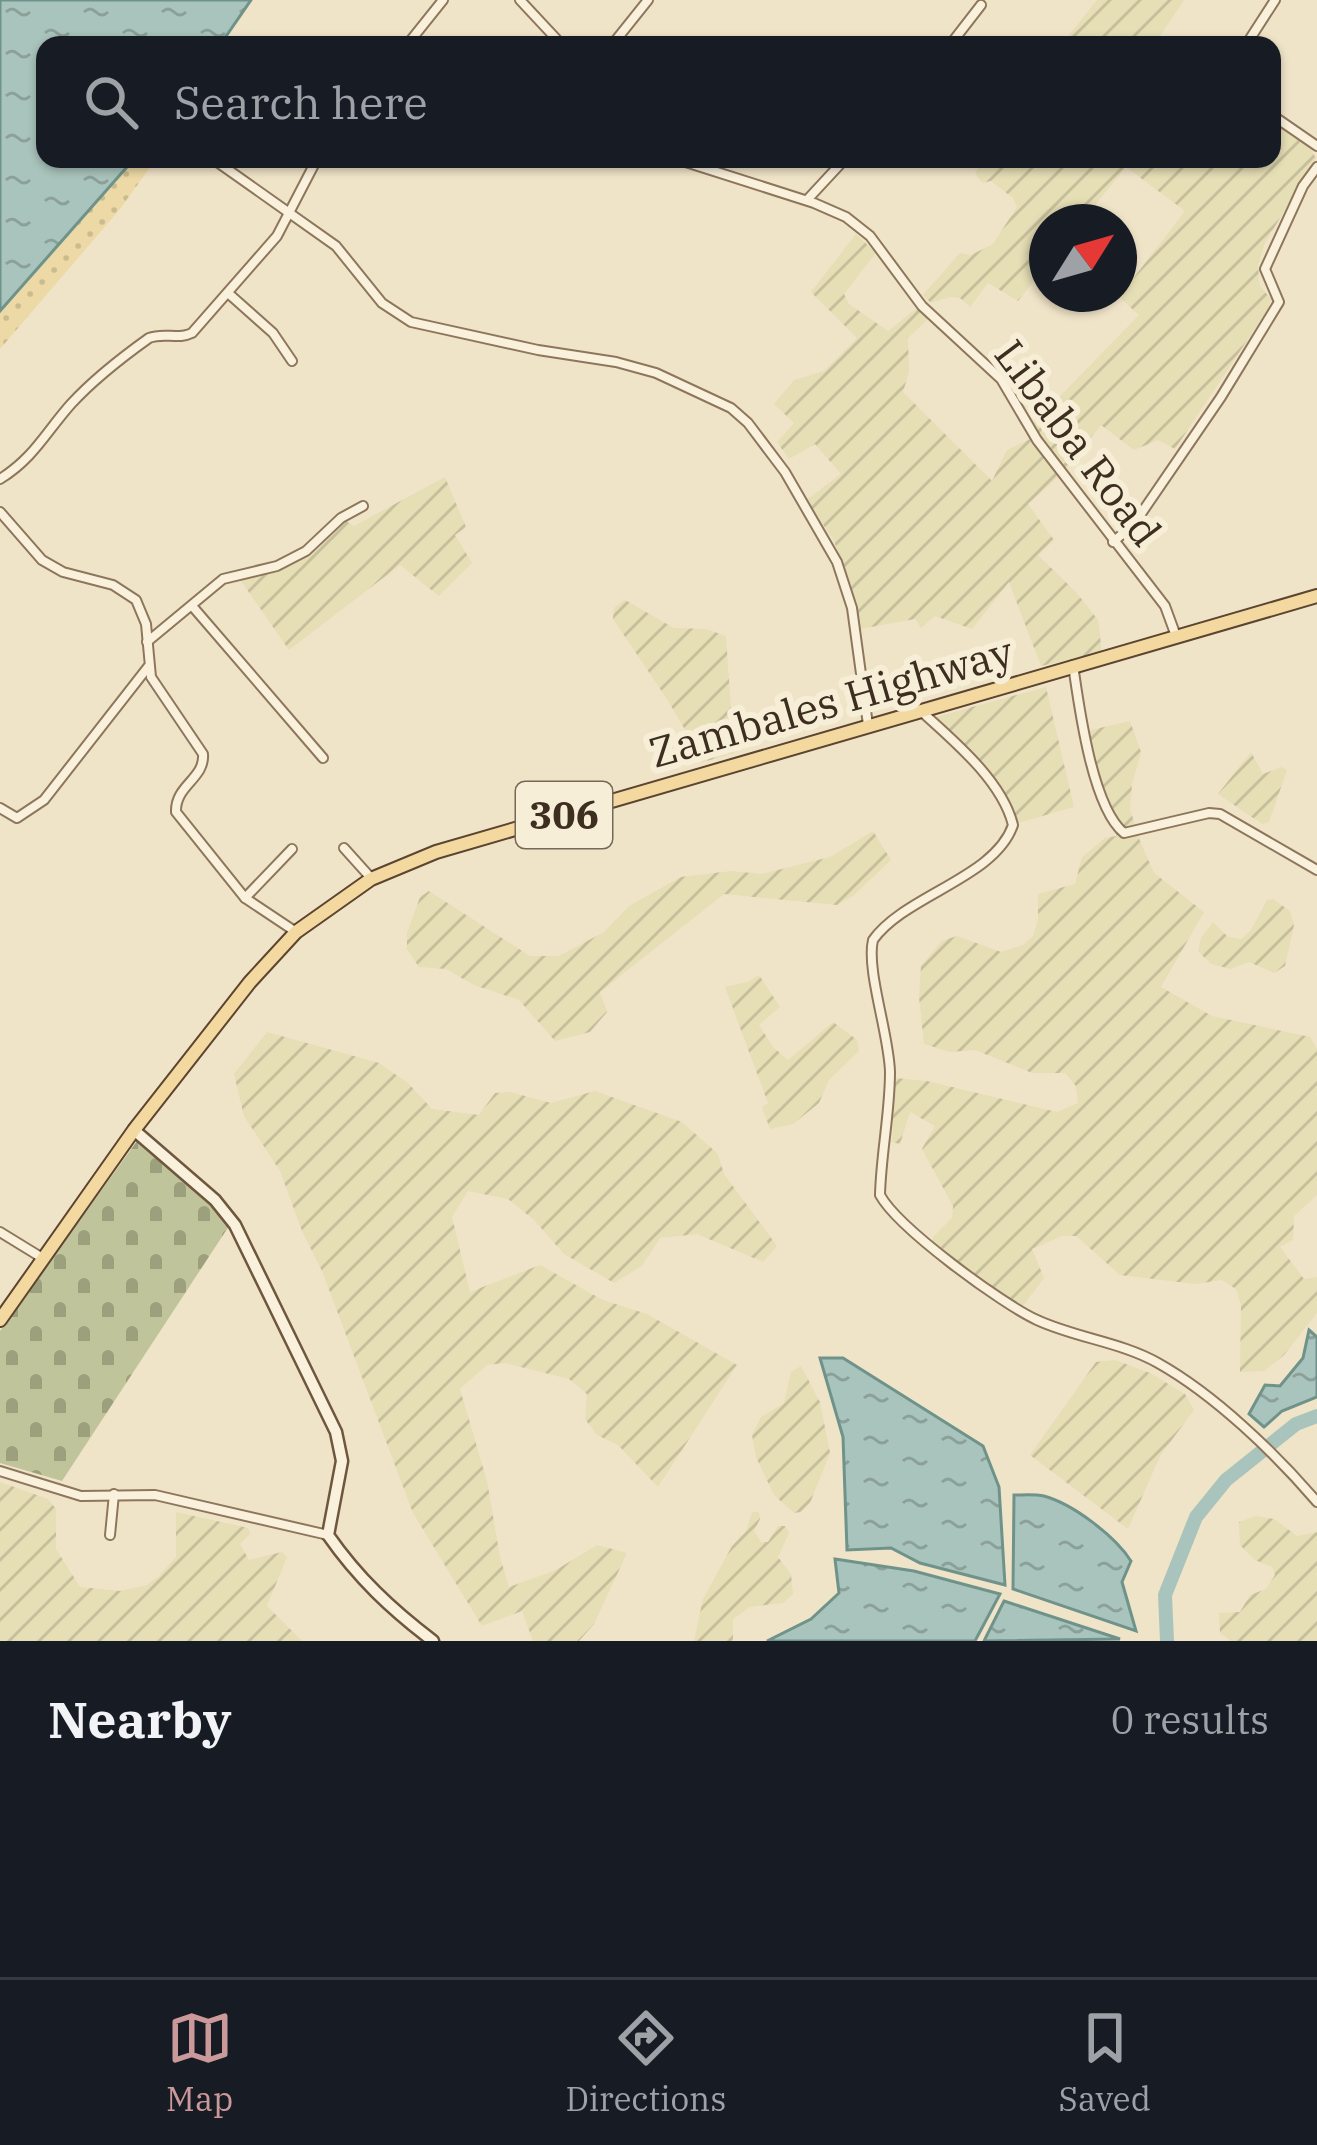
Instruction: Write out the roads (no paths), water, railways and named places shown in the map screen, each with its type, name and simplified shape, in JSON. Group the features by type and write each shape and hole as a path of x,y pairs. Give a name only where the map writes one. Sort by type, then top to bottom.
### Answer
{"main road":[{"name":"Zambales Highway","path":"0,1320 134,1130 250,982 296,932 371,879 442,850 1317,596"}],"street":[{"path":"414,36 443,0"},
{"path":"520,0 554,36"},
{"path":"619,36 648,0"},
{"path":"1252,36 1275,0"},
{"path":"957,36 981,5"},
{"path":"1281,121 1317,146"},
{"path":"1113,542 1134,524 1279,302 1264,269 1303,186 1317,167"},
{"path":"225,168 336,246 382,303 411,322 616,362 656,373 731,408 785,472 837,562 852,608 868,725"},
{"path":"0,479 31,455 67,408 103,372 158,334 184,337 192,333 291,217 313,168"},
{"name":"Libaba Road","path":"705,168 807,200 846,218 870,236 922,306 988,364 1037,440 1165,606 1176,636"},
{"path":"807,200 837,168"},
{"path":"228,293 273,333 292,361"},
{"path":"146,643 223,579 277,566 363,506"},
{"path":"0,512 42,560 63,572 113,585 136,600 144,615 148,667 203,754 199,772 178,794 176,812 245,898 296,932"},
{"path":"193,607 323,758"},
{"path":"1073,665 1088,745 1118,829 1124,832 1220,814 1317,870"},
{"path":"0,808 16,818 28,815 44,800 148,667"},
{"path":"922,712 980,771 1006,807 1012,824 998,850 872,940 890,1071 880,1196 887,1208 932,1246 1036,1320 1154,1360 1264,1445 1317,1502"},
{"path":"344,848 371,879"},
{"path":"245,898 292,849"},
{"path":"134,1130 225,1210 327,1408 342,1461 328,1535"},
{"path":"0,1232 44,1259"},
{"path":"0,1471 81,1496 155,1495 328,1535 381,1601 433,1641"},
{"path":"110,1535 114,1494"}],"water":[{"path":"0,0 251,0 226,36 36,36 36,168 126,168 0,311"},
{"path":"1309,1330 1317,1337 1317,1397 1282,1411 1264,1427 1249,1414 1265,1385 1280,1386 1303,1358"},
{"path":"820,1358 843,1358 983,1446 999,1487 1005,1585 920,1563 891,1548 847,1550 843,1437"},
{"path":"1014,1495 1044,1496 1068,1506 1124,1551 1131,1561 1122,1582 1136,1631 1013,1589"},
{"path":"835,1559 914,1571 1000,1594 975,1641 767,1641 811,1619 839,1593"},
{"path":"1004,1601 1120,1639 984,1641"}],"waterway":[{"path":"1167,1641 1165,1595 1196,1517 1226,1480 1296,1424 1317,1416"}]}
